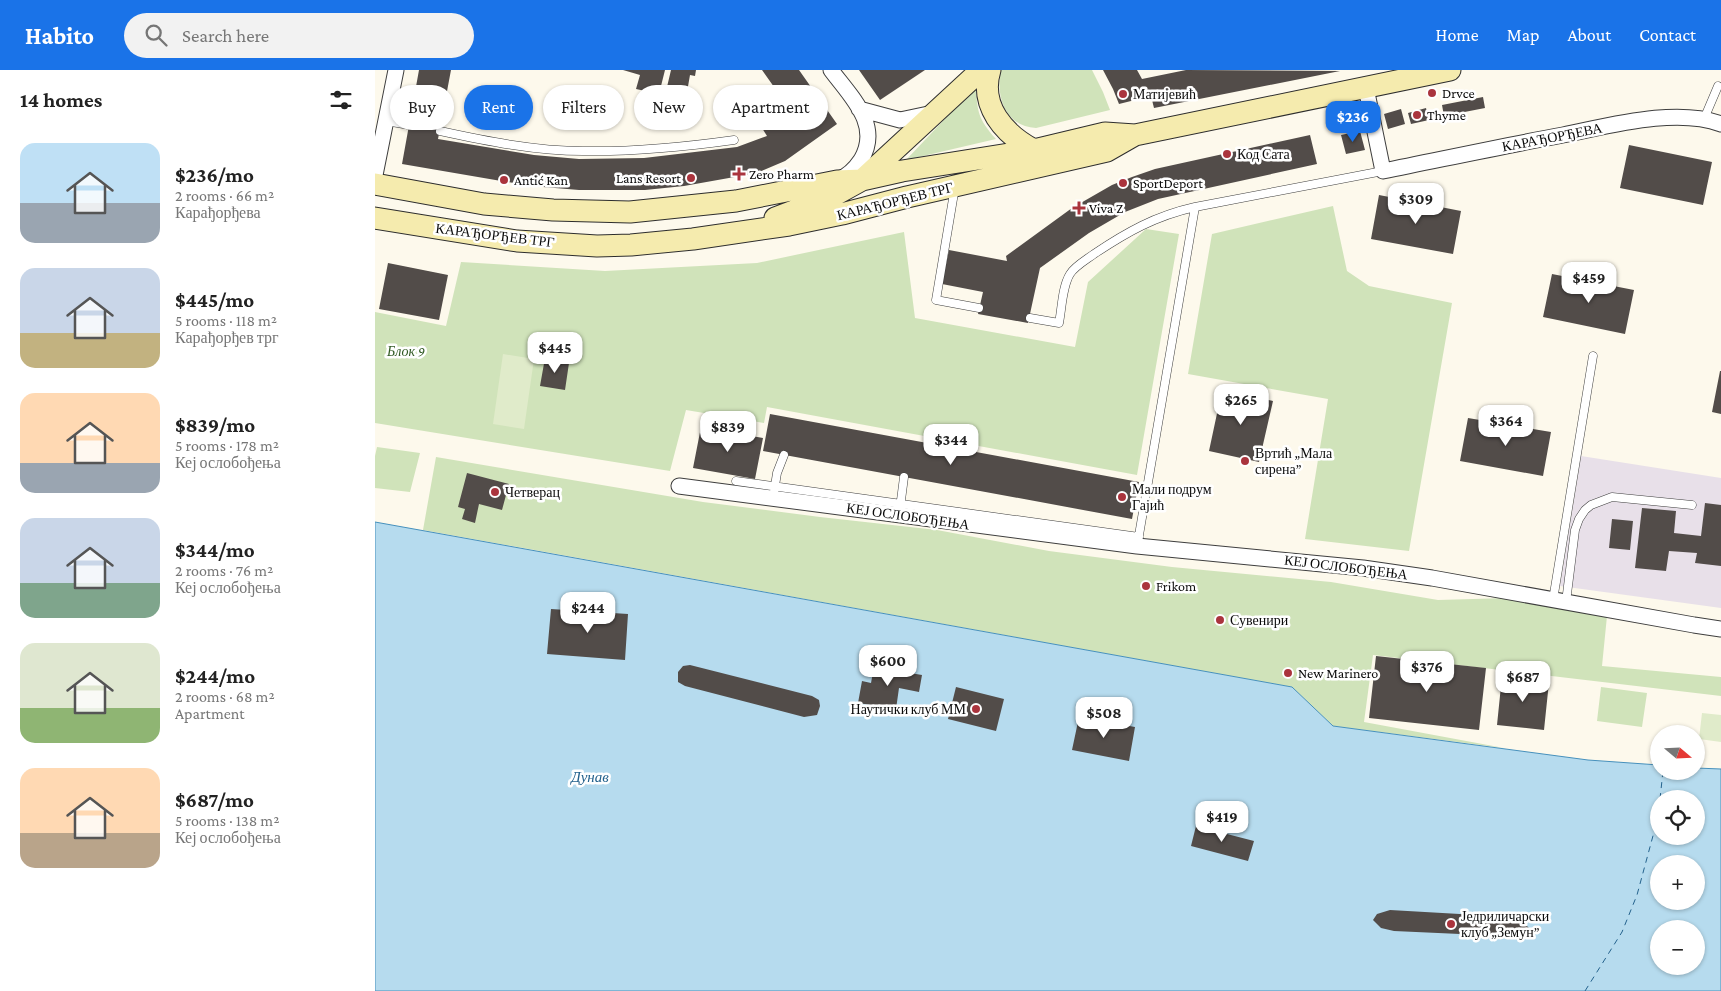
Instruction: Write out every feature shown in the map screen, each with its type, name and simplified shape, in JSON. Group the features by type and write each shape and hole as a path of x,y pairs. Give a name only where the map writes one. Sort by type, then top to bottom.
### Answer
{"main road":[{"name":"КАРАЂОРЂЕВ ТРГ","path":"862,180 981,70"},
{"path":"990,70 988,93 996,118 1005,131 1034,150"},
{"path":"1135,135 1450,70"},
{"name":"КАРАЂОРЂЕВ ТРГ","path":"375,184 484,204 522,208 606,212 659,209 736,200 837,181 862,180 902,171 1034,150 1105,133 1135,135"},
{"name":"КАРАЂОРЂЕВ ТРГ","path":"375,218 507,240 597,246 684,240 789,226 842,214 1107,151 1135,135"},
{"path":"751,230 783,214 833,196 862,180"}],"street":[{"path":"375,175 383,115 396,70"},
{"path":"831,70 859,109 867,123 869,134 865,152 855,168 846,177 837,181"},
{"path":"1366,88 1383,171"},
{"path":"859,109 900,120 935,113"},
{"name":"КАРАЂОРЂЕВА","path":"1383,171 1599,128 1680,117 1704,119 1721,124"},
{"name":"КЕЈ ОСЛОБОЂЕЊА","path":"679,486 774,493 1138,541 1363,568 1432,578 1721,629"}],"lane":[{"path":"1704,119 1718,86"},
{"path":"440,131 536,148 580,151 681,147 734,140"},
{"name":"КАРАЂОРЂЕВА","path":"1195,207 1383,171"},
{"path":"955,186 935,300 979,308"},
{"path":"1030,318 1059,323 1066,282 1070,273 1075,268 1136,228 1165,214 1195,207 1138,541"},
{"path":"1560,601 1584,407 1593,356"},
{"path":"736,481 774,493 777,473 784,455"},
{"path":"900,509 904,477"},
{"path":"1560,601 1575,530 1579,519 1591,505 1612,497 1692,505"}],"shaded area":[{"path":"1581,456 1721,478 1721,608 1560,586"}],"green space":[{"path":"1001,70 1092,70 1110,110 1036,128 1026,126 1017,122 1005,109 1000,90"},
{"path":"976,86 977,102 982,120 996,139 906,160"},
{"path":"1333,206 1347,271 1369,286 1452,303 1409,551 1305,539 1328,399 1188,374 1212,234"},
{"name":"Блок 9","path":"1146,229 1179,234 1137,475 767,407 764,423 686,410 670,471 375,423 375,312 446,326 461,262 605,271 757,263 904,232 915,318 1075,347 1088,282"},
{"path":"503,354 534,359 524,429 493,424"},
{"path":"377,447 420,453 410,492 375,488 375,456"},
{"path":"436,457 703,502 937,530 1049,551 1172,567 1331,582 1438,600 1508,598 1607,616 1602,666 1721,677 1721,696 1373,655 1364,722 1504,748 1333,726 1292,687 423,530"},
{"path":"1601,687 1647,693 1642,727 1597,721"},
{"path":"1702,713 1721,715 1721,742 1705,740 1705,725 1701,725"}],"water":[{"name":"Дунав","path":"375,522 1292,687 1333,726 1588,760 1650,764 1650,780 1705,780 1705,768 1721,769 1721,991 375,991"}],"building":[{"path":"419,70 451,70 448,85 416,85"},
{"path":"623,70 665,70 661,85 637,85 640,75"},
{"path":"671,70 696,70 695,76 690,75 688,85 667,85"},
{"path":"762,70 799,70 810,85 773,85"},
{"path":"859,70 925,70 880,100"},
{"path":"1103,70 1137,70 1142,79 1186,70 1340,71 1154,108 1151,96 1119,104"},
{"path":"1483,97 1485,108 1444,116 1442,105"},
{"path":"1426,108 1429,120 1411,124 1408,113"},
{"path":"1401,109 1405,124 1388,129 1384,114"},
{"path":"828,111 837,124 785,161 757,173 684,186 645,190 579,190 531,186 402,164 408,130 440,130 438,139 534,155 579,159 644,158 737,147 767,136 763,130 828,130"},
{"path":"1360,131 1365,150 1346,154 1341,135"},
{"path":"1310,135 1317,164 1158,199 1125,212 1089,233 1040,268 1028,323 978,314 983,292 942,284 949,250 1007,261 1006,256 1072,208 1112,185 1155,169"},
{"path":"1629,145 1712,162 1703,205 1620,188"},
{"path":"1379,195 1461,211 1453,254 1371,239"},
{"path":"388,263 448,275 439,320 379,309"},
{"path":"1552,274 1634,290 1625,334 1543,317"},
{"path":"545,358 569,363 565,390 540,386"},
{"path":"1721,371 1721,414 1712,412"},
{"path":"1222,390 1273,401 1259,462 1209,451"},
{"path":"770,414 1139,482 1132,519 763,451"},
{"path":"1468,418 1551,432 1543,476 1460,461"},
{"path":"701,427 763,438 755,479 693,468"},
{"path":"467,473 509,484 502,510 479,504 475,523 462,519 465,509 458,507"},
{"path":"1705,503 1721,505 1721,566 1695,563 1697,553 1669,551 1666,571 1635,568 1642,508 1676,511 1674,533 1701,536"},
{"path":"1612,519 1633,521 1630,550 1609,548"},
{"path":"551,609 628,614 625,660 547,654"},
{"path":"1376,656 1486,668 1479,730 1369,718"},
{"path":"690,665 812,696 819,700 820,706 817,715 804,717 685,686 678,682 678,672 683,666"},
{"path":"874,667 922,675 919,692 899,688 896,709 858,703 862,681 871,683"},
{"path":"1502,676 1549,682 1544,730 1497,725"},
{"name":"Наутички клуб ММ","path":"956,687 1004,699 996,731 948,719"},
{"path":"1079,717 1135,727 1129,761 1072,750"},
{"path":"1196,826 1254,841 1248,861 1191,846"},
{"name":"Једриличарски клуб „Земун”","path":"1390,910 1512,917 1522,921 1529,928 1519,934 1504,936 1394,931 1381,928 1373,920 1377,914"}],"ferry route":[{"path":"1661,790 1662,780"},
{"path":"1585,991 1622,932 1637,895 1651,845"}],"place":[{"name":"Drvce","path":"1432,93"},
{"name":"Матијевић","path":"1123,94"},
{"name":"Thyme","path":"1417,115"},
{"name":"Код Сата","path":"1227,154"},
{"name":"Zero Pharm","path":"739,174"},
{"name":"Lans Resort","path":"691,178"},
{"name":"Antić Kan","path":"504,180"},
{"name":"SportDeport","path":"1123,183"},
{"name":"Viva Z","path":"1079,208"},
{"name":"Вртић „Мала сирена”","path":"1245,461"},
{"name":"Четверац","path":"495,492"},
{"name":"Мали подрум Гајић","path":"1122,497"},
{"name":"Frikom","path":"1146,586"},
{"name":"Сувенири","path":"1220,620"},
{"name":"New Marinero","path":"1288,673"},
{"name":"Наутички клуб ММ","path":"976,709"},
{"name":"Једриличарски клуб „Земун”","path":"1451,924"}]}
